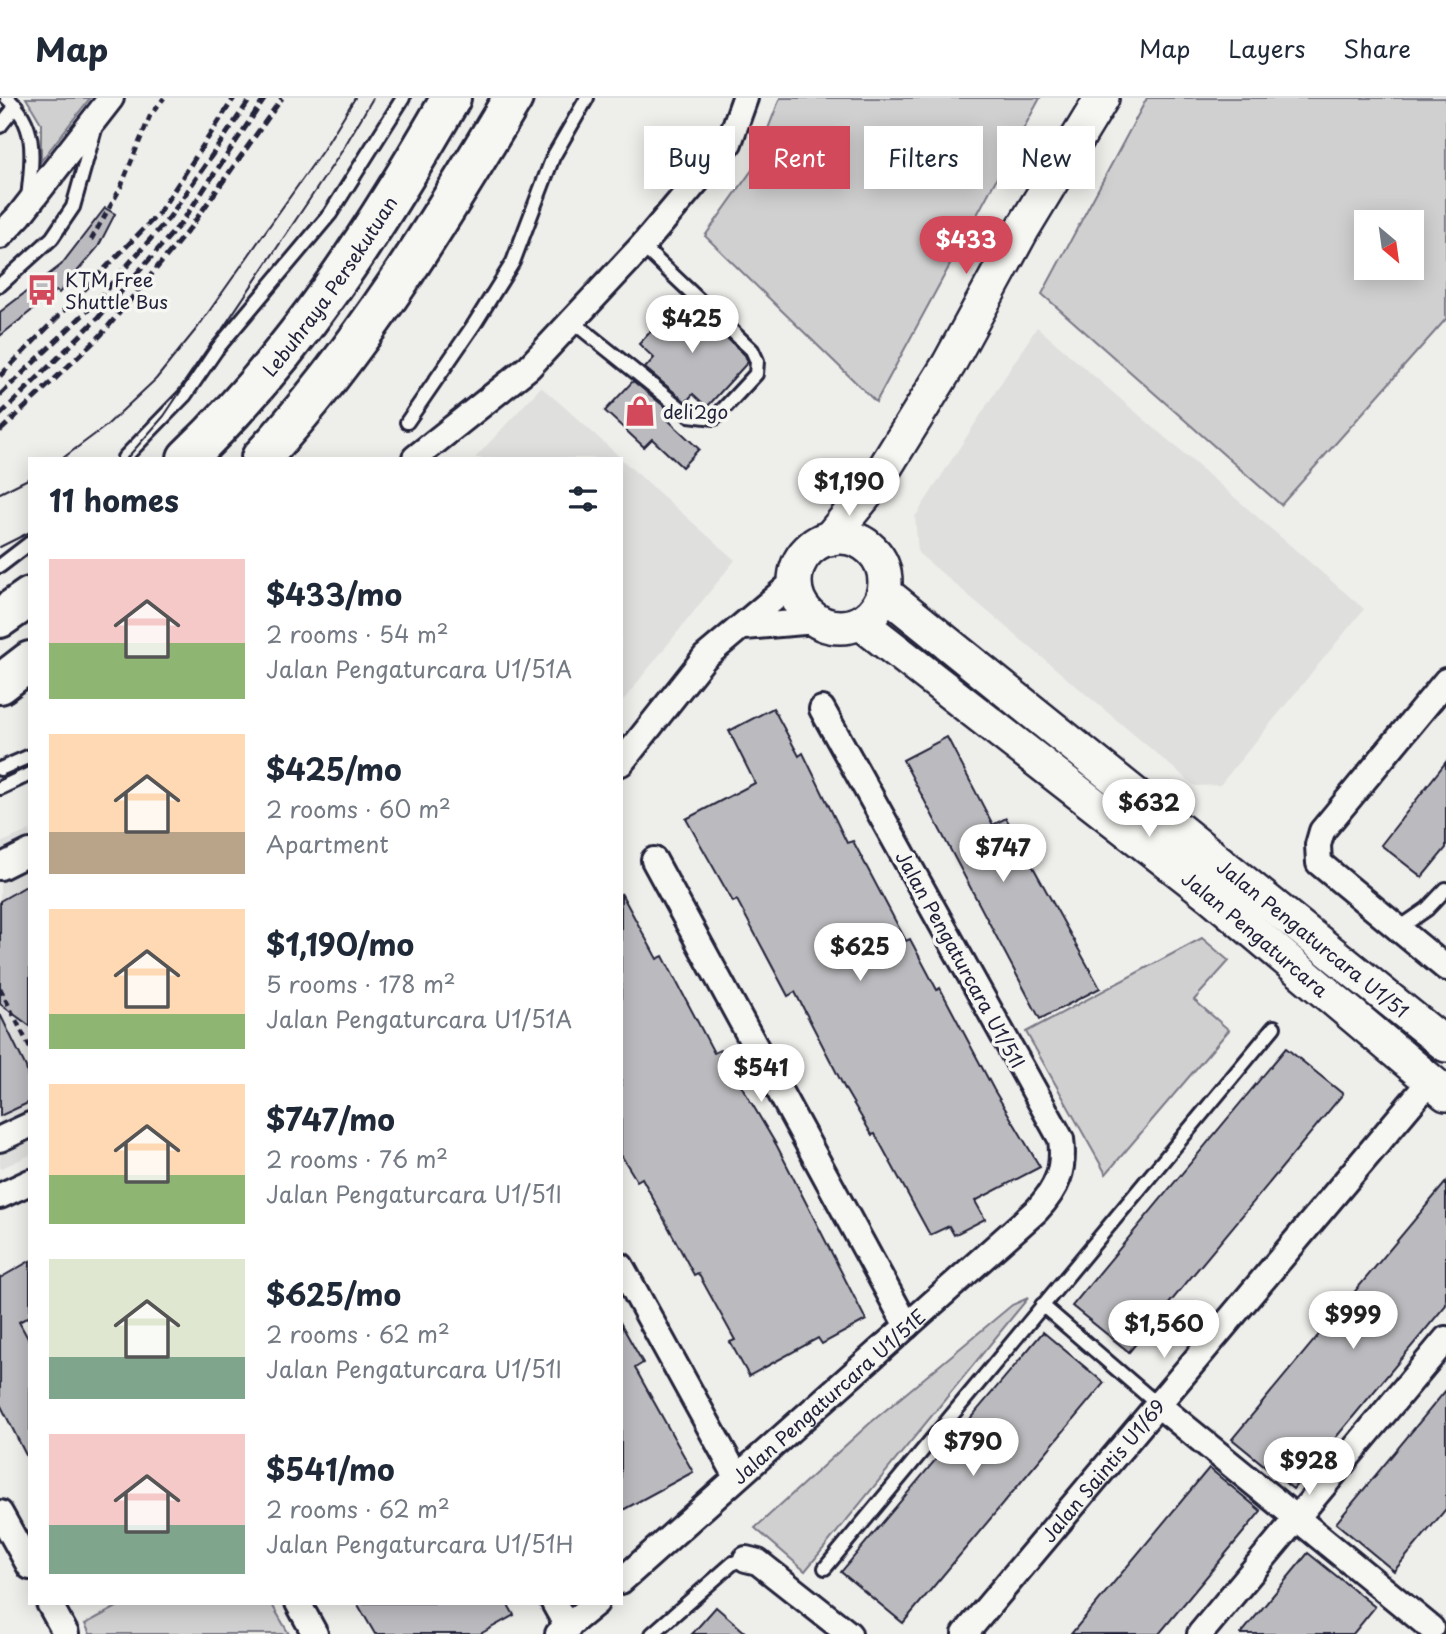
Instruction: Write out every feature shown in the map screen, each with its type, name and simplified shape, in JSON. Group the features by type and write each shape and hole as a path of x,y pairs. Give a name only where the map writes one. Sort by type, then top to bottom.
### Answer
{"highway":[{"name":"Lebuhraya Persekutuan","path":"188,457 225,423 317,309 401,185 451,98"},
{"path":"262,457 359,340 448,206 513,98"},
{"path":"0,618 28,598"},
{"path":"0,685 28,663"},
{"path":"0,685 28,678"}],"street":[{"path":"416,457 516,379 642,246 729,143 745,98"},
{"path":"816,621 800,604 795,581 797,570 809,550 829,539 876,482 949,364 1022,230 1102,98"},
{"path":"0,236 28,205 106,105"},
{"path":"744,627 816,621 838,628 861,623 880,605 885,593 886,579 876,553 876,482"},
{"path":"829,539 852,539 876,553"},
{"path":"623,760 705,657 744,627 795,581"},
{"name":"Jalan Pengaturcara U1/51","path":"885,593 1446,1045"},
{"name":"Jalan Pengaturcara","path":"861,623 1210,895 1438,1088"},
{"path":"1446,681 1322,831 1318,845 1319,863 1446,968"},
{"name":"Jalan Pengaturcara U1/51I","path":"822,709 1061,1139 1063,1157 1060,1175 1053,1192 1037,1210"},
{"path":"0,867 28,853"},
{"path":"654,860 907,1326"},
{"name":"Jalan Saintis U1/69","path":"965,1634 1157,1404 1438,1088"},
{"path":"0,1139 28,1126"},
{"path":"0,1196 28,1183"},
{"name":"Jalan Pengaturcara U1/51E","path":"623,1579 1037,1210"},
{"path":"623,1270 737,1477"},
{"path":"1200,1634 1446,1339"},
{"path":"1157,1404 1434,1624"},
{"path":"0,1513 28,1563"},
{"path":"746,1559 758,1562 849,1634"},
{"path":"50,1605 66,1634"},
{"path":"299,1605 315,1634"},
{"path":"555,1605 563,1631 594,1605"}],"lane":[{"path":"125,457 185,395 216,350 330,214 403,98"},
{"path":"407,422 513,262 553,157 587,98"},
{"path":"0,126 11,102"},
{"path":"11,102 31,134 28,205"},
{"path":"0,285 52,238 72,207 106,105"},
{"path":"572,321 690,415 702,419 715,418 756,373 757,361 752,350 642,246"},
{"path":"0,566 28,545"},
{"path":"0,769 28,757"},
{"path":"0,788 28,775"},
{"path":"1398,929 1427,909 1446,889"},
{"path":"825,1568 1274,1027"},
{"path":"1042,1305 1157,1404"},
{"path":"652,1634 733,1563 746,1559"}],"path":[{"path":"91,240 120,190 150,116 164,98"},
{"path":"0,988 28,1044"}],"shaded area":[{"path":"26,98 90,98 41,161 41,123"},
{"path":"780,98 1040,98 1025,126 997,126 997,178 876,402 705,236 749,174 749,189 850,189 850,126 769,126"},
{"path":"1147,98 1446,98 1446,319 1281,505 1042,294"},
{"path":"1037,327 1364,609 1220,785 1195,786 918,553 915,517"},
{"path":"541,387 620,457 476,457"},
{"path":"623,461 735,560 623,700"},
{"path":"28,831 28,1156 0,1169 0,843"},
{"path":"1202,938 1229,961 1194,1000 1229,1030 1106,1174 1026,1032"},
{"path":"1028,1298 805,1571 755,1528 869,1424 1012,1305"},
{"path":"120,1605 272,1605 289,1634 90,1634 85,1624"}],"building":[{"path":"105,208 115,214 98,247 59,293 56,291 0,336 0,312 61,265"},
{"path":"683,297 745,355 748,362 707,407 693,394 686,402 645,368 654,358 639,344"},
{"path":"633,381 675,415 669,421 699,449 682,467 652,439 644,447 605,411"},
{"path":"773,708 799,756 803,753 847,843 853,841 906,941 910,939 937,990 940,988 994,1090 1040,1167 975,1201 985,1219 954,1235 949,1226 930,1235 875,1134 872,1135 845,1089 795,992 788,996 737,900 733,902 686,819 755,783 729,731"},
{"path":"947,737 993,825 1006,818 1100,988 1040,1019 903,760"},
{"path":"1446,762 1446,848 1422,877 1381,845"},
{"path":"28,885 28,1025 0,1004 0,901"},
{"path":"623,897 657,959 663,956 714,1053 720,1050 777,1146 866,1320 822,1344 818,1338 749,1376 730,1342 735,1340 698,1273 694,1275 642,1178 637,1181 623,1158"},
{"path":"0,1014 26,1067 28,1103 0,1116"},
{"path":"1286,1048 1343,1094 1129,1352 1072,1306"},
{"path":"1446,1182 1446,1305 1293,1489 1232,1439"},
{"path":"28,1262 28,1317 19,1322 28,1338 28,1459 0,1404 0,1278"},
{"path":"623,1328 643,1363 635,1368 693,1472 623,1510"},
{"path":"1043,1332 1104,1383 903,1623 841,1572"},
{"path":"1446,1390 1446,1509 1394,1571 1336,1523"},
{"path":"1209,1468 1261,1511 1159,1634 1071,1634"},
{"path":"1308,1553 1375,1607 1353,1634 1241,1634"},
{"path":"358,1605 508,1605 514,1615 480,1634 375,1634"},
{"path":"716,1607 747,1634 692,1634"}],"tram line":[{"path":"64,457 106,426 156,379 198,327 323,150 355,98"},
{"path":"128,457 164,416 340,154 373,98"},
{"path":"0,493 28,479"},
{"path":"0,547 28,533"}],"railway":[{"path":"0,376 159,213 234,98"},
{"path":"0,395 89,309 169,218 251,98"},
{"path":"0,415 98,318 182,222 265,98"},
{"path":"0,431 101,335 190,228 282,98"}],"place":[{"name":"KTM Free Shuttle Bus","path":"42,290"},
{"name":"deli2go","path":"640,411"}]}
